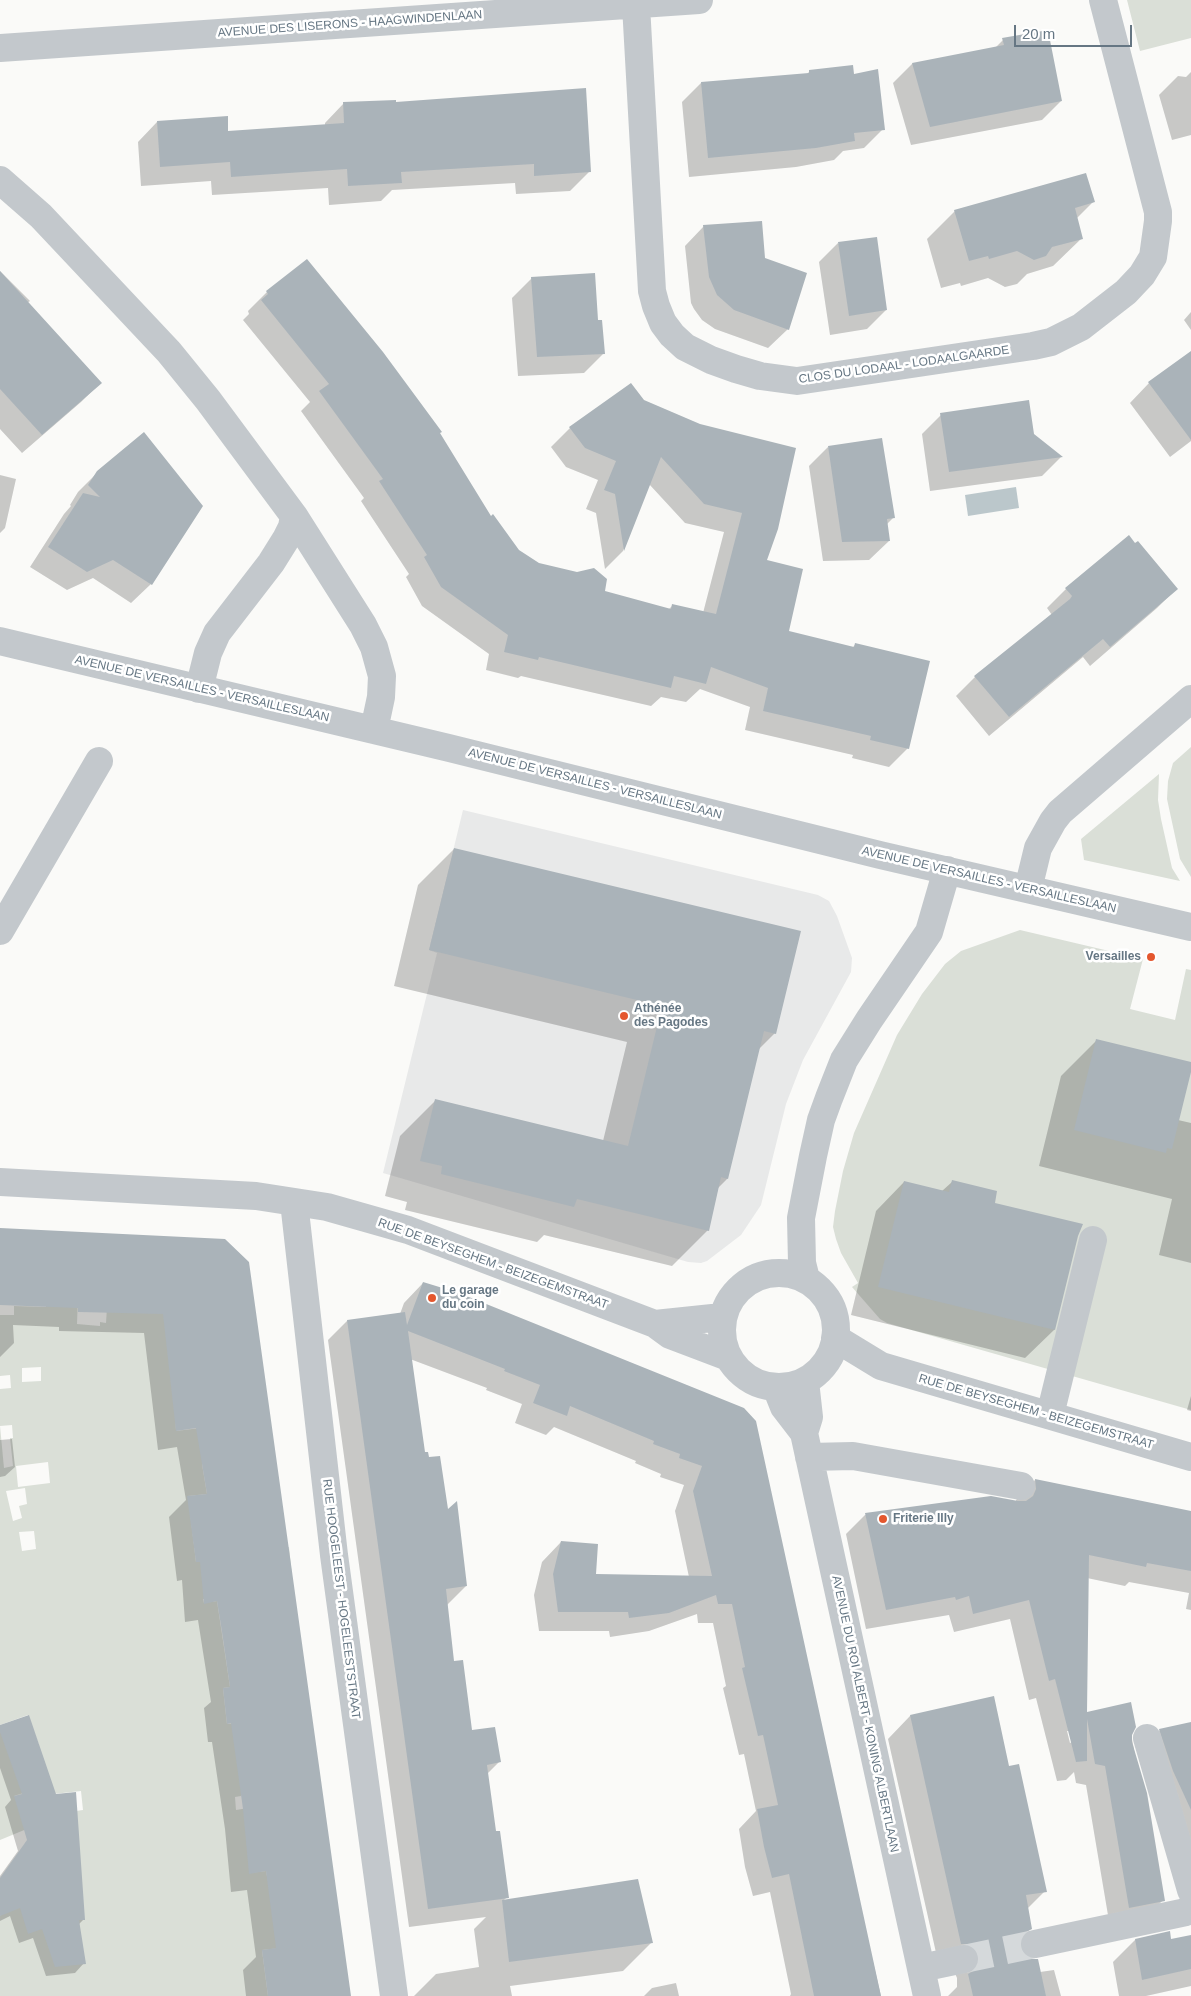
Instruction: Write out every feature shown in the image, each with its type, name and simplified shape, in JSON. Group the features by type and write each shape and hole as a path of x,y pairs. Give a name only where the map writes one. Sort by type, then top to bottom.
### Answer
{"street":[{"name":"AVENUE DES LISERONS - HAAGWINDENLAAN","path":"0,48 699,0"},
{"name":"CLOS DU LODAAL - LODAALGAARDE","path":"636,5 652,290 656,306 672,334 685,346 694,351 711,360 760,376 797,381 1051,342 1081,327 1126,292 1142,275 1153,257 1158,212 1103,0"},
{"path":"0,180 41,216 169,352 208,400 294,516 363,625 374,647 382,676 381,697 374,730"},
{"path":"199,689 208,653 217,633 271,563 292,527 294,516"},
{"name":"AVENUE DE VERSAILLES - VERSAILLESLAAN","path":"0,641 1191,927"},
{"path":"1028,889 1038,848 1052,821 1060,812 1191,700"},
{"path":"0,931 100,761"},
{"path":"776,1388 791,1386 805,1381 816,1374 826,1363 832,1352 836,1338 836,1324 833,1311 818,1288 806,1279 802,1263 801,1218 822,1120 844,1060 929,932 937,912 948,870"},
{"name":"RUE DE BEYSEGHEM - BEIZEGEMSTRAAT","path":"0,1182 256,1196 336,1210 408,1230 655,1324 670,1335 728,1357"},
{"name":"RUE HOOGELEEST - HOGELEESTSTRAAT","path":"294,1202 334,1555 394,1996"},
{"path":"764,1274 781,1254 801,1218"},
{"path":"1050,1415 1094,1240"},
{"name":"RUE DE BEYSEGHEM - BEIZEGEMSTRAAT","path":"776,1388 757,1383 740,1372 728,1357 721,1331 722,1317 728,1302 737,1290 750,1280 764,1274 778,1273 793,1274 806,1279"},
{"name":"RUE DE BEYSEGHEM - BEIZEGEMSTRAAT","path":"655,1324 722,1317"},
{"name":"RUE DE BEYSEGHEM - BEIZEGEMSTRAAT","path":"836,1338 881,1366 1191,1457"},
{"name":"RUE DE BEYSEGHEM - BEIZEGEMSTRAAT","path":"826,1363 864,1368 881,1366"},
{"name":"AVENUE DU ROI ALBERT - KONING ALBERTLAAN","path":"805,1381 809,1417 806,1445"},
{"name":"AVENUE DU ROI ALBERT - KONING ALBERTLAAN","path":"776,1388 784,1407 806,1445 927,1996"},
{"path":"806,1445 853,1456 1021,1486"},
{"path":"1147,1738 1191,1890"},
{"path":"1035,1944 1186,1912 1191,1907"},
{"path":"921,1968 964,1958"}],"shaded area":[{"path":"1127,0 1191,0 1191,38 1140,51"},
{"path":"1016,487 1019,508 968,516 965,495"},
{"path":"1191,747 1191,877 1180,859 1167,799 1168,781 1173,763"},
{"path":"1159,774 1158,800 1161,819 1172,868 1180,881 1084,860 1081,839"},
{"name":"Athénée des Pagodes","path":"463,810 818,895 829,901 837,916 852,958 851,972 803,1060 786,1104 761,1205 741,1235 707,1261 701,1263 688,1262 383,1173 437,953 429,950"},
{"path":"1020,930 1143,959 1130,1009 1175,1020 1186,969 1191,970 1191,1410 887,1323 880,1319 852,1287 858,1283 841,1253 836,1239 833,1227 835,1211 843,1171 854,1133 897,1035 922,994 945,964 961,951"},
{"path":"47,1294 78,1296 77,1324 100,1326 100,1322 106,1323 107,1307 171,1310 176,1431 208,1427 214,1462 202,1464 207,1494 188,1496 196,1562 289,1547 293,1586 203,1599 204,1603 217,1601 230,1687 223,1688 227,1724 251,1721 241,1796 235,1797 236,1810 248,1808 250,1873 266,1871 281,1948 262,1950 268,1996 0,1996 0,1916 51,1819 0,1840 0,1732 39,1745 28,1715 0,1725 0,1426 0,1389 11,1388 10,1375 0,1376 0,1315 14,1315 14,1306 46,1307","holes":["41,1367 41,1381 22,1382 22,1368","12,1425 13,1438 10,1438 13,1466 4,1468 0,1426","48,1462 50,1483 18,1487 16,1466","25,1488 27,1504 19,1506 22,1518 13,1521 6,1491","34,1531 36,1549 22,1551 19,1532","36,1789 44,1814 14,1796","81,1791 83,1810 55,1814 53,1794"]}],"building":[{"path":"1048,30 1062,101 930,127 912,63 1004,45 1002,38"},
{"path":"853,65 854,74 878,69 885,130 854,133 855,141 816,148 708,158 701,82 809,73 809,70"},
{"path":"586,88 591,172 534,176 534,164 401,172 402,183 348,186 347,169 231,177 230,162 160,167 157,121 228,116 228,131 344,123 343,102 396,100 396,102"},
{"path":"1086,173 1095,202 1075,208 1083,239 1052,247 1046,256 1034,260 1017,251 989,259 988,256 969,261 954,210"},
{"path":"762,221 765,258 807,273 789,330 734,310 717,295 709,277 703,225"},
{"path":"877,237 887,310 849,316 838,242"},
{"path":"307,259 383,352 442,432 440,433 491,516 493,514 519,550 539,563 577,572 594,568 607,579 605,591 671,609 672,604 716,614 742,513 704,504 661,457 624,551 615,494 604,490 616,461 585,448 569,427 631,383 644,400 700,424 796,448 778,529 767,560 803,569 789,631 854,647 855,643 930,661 909,749 870,740 871,736 763,711 768,688 711,667 706,684 674,676 671,688 539,657 538,660 504,652 508,635 441,587 424,557 427,555 379,481 383,479 319,391 329,384 261,300 268,294 266,291"},
{"path":"0,271 102,383 42,435 0,389"},
{"path":"595,273 598,320 602,320 605,354 537,357 531,277"},
{"path":"1191,351 1191,440 1148,382"},
{"path":"1029,400 1034,434 1063,457 949,472 940,413"},
{"path":"144,432 203,506 152,585 113,560 87,572 48,547 83,493 100,497 88,485 97,471"},
{"path":"882,438 895,518 887,519 890,541 842,542 828,446"},
{"path":"1129,535 1135,543 1138,541 1178,589 1110,647 1103,639 1009,717 974,676 1070,599 1072,596 1065,588"},
{"path":"454,848 801,931 776,1034 764,1031 728,1179 721,1177 709,1231 577,1199 574,1207 441,1174 442,1166 420,1161 435,1099 628,1146 662,1006 429,950"},
{"path":"1096,1039 1191,1062 1191,1072 1172,1149 1167,1148 1166,1153 1074,1130"},
{"path":"952,1180 997,1191 995,1203 1083,1224 1078,1236 1055,1330 878,1287 904,1181 949,1192"},
{"path":"0,1228 225,1239 249,1262 351,1996 268,1996 262,1950 276,1948 266,1871 249,1874 243,1809 231,1723 227,1724 223,1688 230,1687 217,1601 204,1604 200,1562 196,1562 187,1496 207,1494 196,1428 176,1431 163,1314 78,1312 78,1308 0,1305"},
{"path":"423,1282 459,1293 744,1408 756,1421 881,1996 814,1996 789,1874 772,1878 764,1847 757,1809 778,1805 763,1735 758,1736 742,1668 745,1667 732,1604 718,1604 716,1595 669,1613 629,1618 628,1612 558,1612 553,1574 561,1541 598,1544 596,1574 712,1576 693,1491 702,1466 679,1458 680,1454 653,1444 654,1441 570,1406 567,1416 533,1403 540,1385 504,1371 505,1369 408,1331 425,1452 428,1452 429,1457 440,1456 448,1509 457,1501 467,1586 446,1589 454,1661 463,1660 472,1730 495,1727 501,1762 487,1765 496,1831 500,1831 509,1898 428,1909 347,1320 405,1312 407,1325"},
{"path":"1035,1479 1191,1511 1191,1571 1147,1563 1146,1567 1089,1555 1087,1712 1131,1702 1136,1727 1132,1735 1132,1742 1147,1793 1165,1901 1129,1908 1105,1766 1095,1764 1087,1719 1087,1761 1076,1762 1055,1679 1049,1681 1029,1600 973,1614 969,1596 956,1600 955,1597 886,1610 865,1513 991,1496 1026,1501 1033,1496 1036,1489"},
{"path":"994,1696 1009,1766 1019,1764 1047,1892 1026,1895 1032,1929 1024,1933 1020,1939 1020,1947 1024,1955 1031,1959 1038,1959 1046,1996 973,1996 968,1974 975,1970 979,1964 979,1955 976,1949 969,1944 961,1944 910,1715"},
{"path":"29,1715 56,1794 76,1792 85,1920 79,1920 86,1964 55,1967 42,1929 28,1934 20,1908 0,1916 0,1878 27,1840 14,1796 22,1794 0,1732 0,1725"},
{"path":"1191,1722 1191,1810 1173,1771 1159,1729"},
{"path":"638,1879 653,1943 509,1962 502,1900"},
{"path":"1170,1931 1171,1939 1191,1935 1191,1969 1142,1980 1135,1939"}],"tunnel":[{"path":"964,1959 1035,1944"}],"place":[{"name":"Versailles","path":"1151,957"},
{"name":"Athénée des Pagodes","path":"624,1016"},
{"name":"Le garage du coin","path":"432,1298"},
{"name":"Friterie Illy","path":"883,1519"}]}
